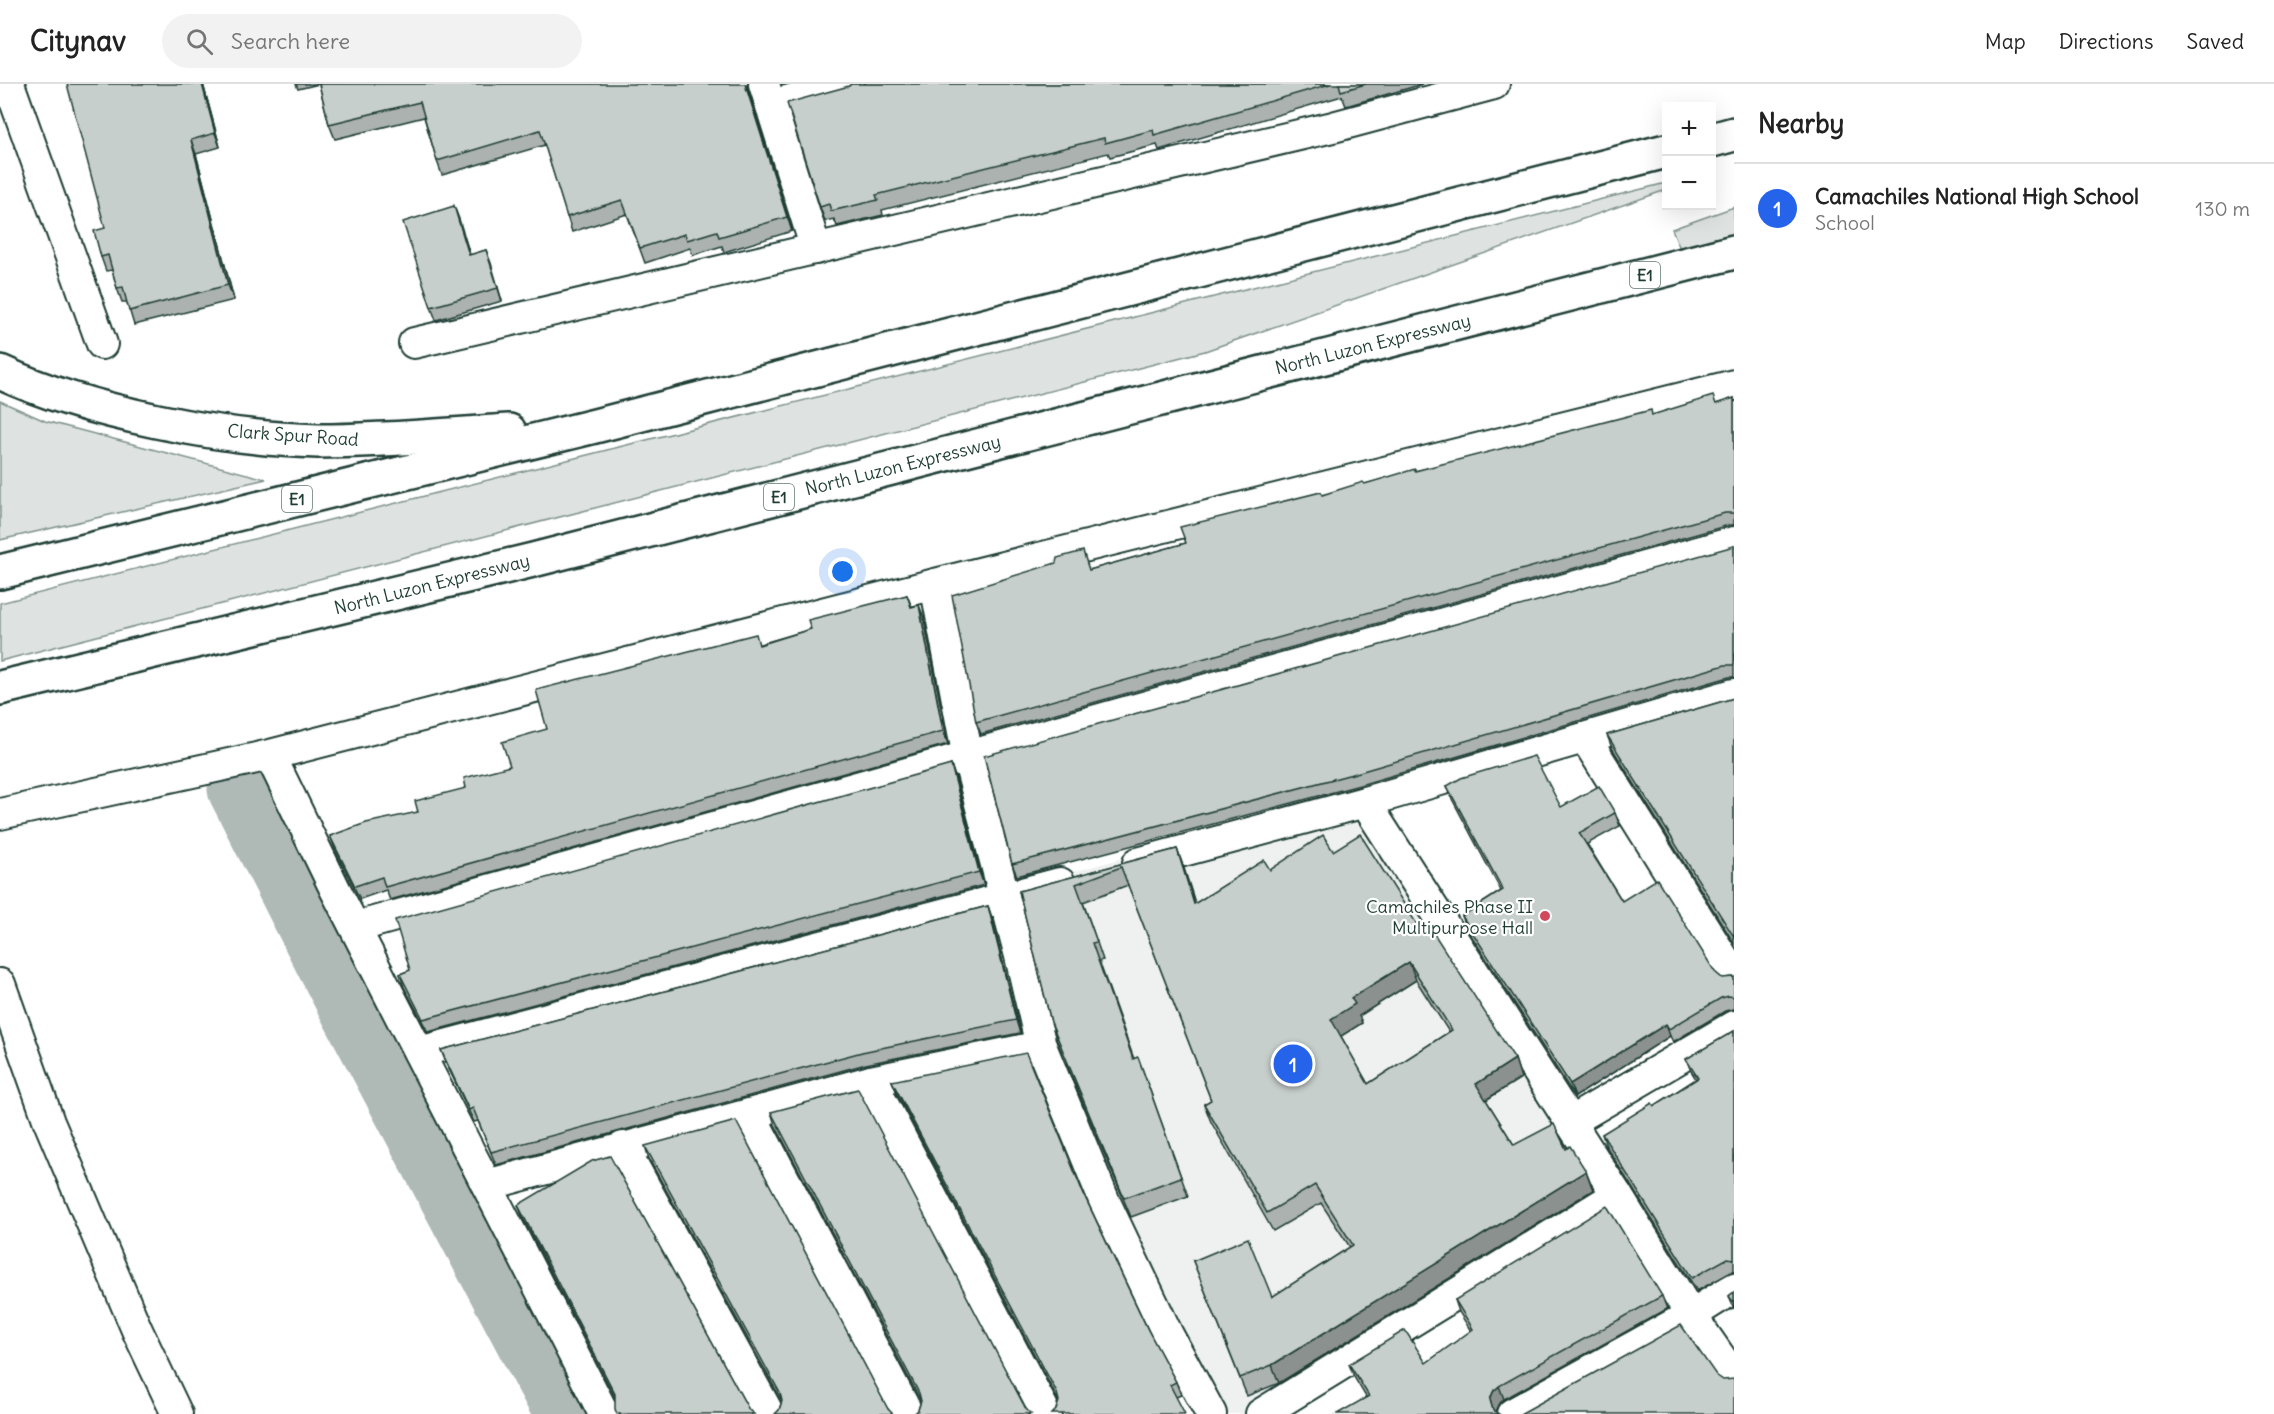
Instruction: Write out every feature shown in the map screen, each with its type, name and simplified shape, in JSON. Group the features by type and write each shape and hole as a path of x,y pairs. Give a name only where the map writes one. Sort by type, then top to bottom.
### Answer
{"highway":[{"path":"1716,139 1734,134"},
{"name":"E1","path":"0,572 595,426 1662,152"},
{"name":"North Luzon Expressway","path":"0,688 533,560 1734,252"},
{"name":"Clark Spur Road","path":"0,372 47,391 101,406 164,421 266,438 373,440 595,426"}],"street":[{"path":"9,84 102,344"},
{"path":"816,249 768,94 849,84"},
{"path":"414,343 1333,128 1494,84"},
{"path":"0,814 270,755 935,584 1733,391"},
{"path":"356,927 842,789 968,758 1734,542"},
{"path":"935,584 968,758 1041,1046 1104,1200 1168,1335 1211,1414"},
{"path":"419,1052 1365,802 1734,694"},
{"path":"1586,739 1734,975"},
{"path":"270,755 604,1414"},
{"path":"1365,802 1617,1195 1691,1315 1734,1377"},
{"path":"0,984 49,1122 137,1330 177,1414"},
{"path":"1570,1122 1734,1026"},
{"path":"487,1185 871,1081 1041,1046"},
{"path":"871,1081 1046,1414"},
{"path":"750,1114 908,1414"},
{"path":"623,1147 769,1414"},
{"path":"1261,1414 1617,1195"},
{"path":"1512,1414 1691,1315 1734,1288"}],"shaded area":[{"path":"1662,184 1662,191 1205,351 0,661 0,603"},
{"path":"1734,207 1734,236 1681,251 1672,229"},
{"path":"0,401 45,421 266,479 0,540"},
{"path":"1355,793 1601,1194 1250,1414 1228,1414 1187,1340 1098,1163 1030,965 1030,884"}],"building":[{"path":"67,84 202,84 215,133 191,140 228,285 129,311 123,287 117,288 108,255 101,257 94,231 105,228"},
{"path":"319,84 745,84 787,217 719,237 717,231 687,240 685,234 640,248 622,200 567,217 540,130 437,161 420,102 329,124"},
{"path":"851,84 1330,84 1154,135 1153,130 1105,143 1104,138 876,195 878,200 831,211 829,204 820,207 787,103"},
{"path":"1339,84 1366,84 1341,91"},
{"path":"454,206 469,255 486,250 498,288 431,307 403,222"},
{"path":"1713,396 1716,404 1734,398 1734,513 1725,513 976,722 952,595 1056,563 1057,558 1083,551 1089,570 1186,543 1180,527 1321,492 1322,495 1363,482 1365,484 1415,469 1415,471 1651,410 1652,415"},
{"path":"1734,546 1734,665 1725,665 1356,773 1012,864 984,756"},
{"path":"907,595 911,607 919,605 943,731 385,887 382,877 355,886 330,836 366,823 418,812 415,801 466,788 464,778 510,766 502,742 547,729 536,690 756,634 759,645 811,629 808,620"},
{"path":"1734,698 1734,937 1607,735"},
{"path":"1534,756 1561,807 1599,786 1615,813 1579,833 1622,901 1657,879 1715,972 1722,978 1734,977 1734,997 1721,998 1669,1029 1666,1024 1570,1084 1462,916 1503,890 1447,786 1461,778"},
{"path":"951,765 979,872 423,1019 400,974 410,970 395,920"},
{"path":"1360,834 1423,934 1431,929 1515,1059 1476,1084 1514,1145 1554,1124 1566,1149 1570,1146 1586,1171 1272,1365 1240,1378 1193,1261 1248,1238 1272,1297 1353,1245 1315,1185 1267,1213 1204,1104 1211,1100 1121,867 1076,884 1097,942 1092,943 1133,1059 1138,1057 1181,1177 1124,1198 1051,1022 1019,891 1177,849 1194,904 1264,860 1270,870 1323,835 1333,851","holes":["1409,962 1452,1030 1368,1084 1331,1019 1355,1004 1351,998"]},
{"path":"988,906 1016,1020 862,1052 491,1152 473,1108 469,1110 441,1050"},
{"path":"1734,1031 1734,1259 1728,1258 1692,1278 1602,1134 1652,1103 1654,1106 1698,1078 1686,1059"},
{"path":"1026,1053 1084,1195 1148,1330 1176,1382 1170,1385 1185,1414 1052,1414 1059,1401 1057,1393 892,1081"},
{"path":"858,1089 1026,1409 1031,1414 914,1414 921,1401 919,1393 771,1112"},
{"path":"736,1121 888,1409 893,1414 775,1414 782,1401 780,1393 645,1146"},
{"path":"610,1156 749,1410 754,1414 617,1414 615,1394 518,1205 592,1161"},
{"path":"1607,1206 1662,1296 1499,1386 1493,1392 1490,1400 1493,1410 1499,1414 1337,1414 1369,1396 1349,1364 1405,1330 1426,1363 1473,1329 1455,1300"},
{"path":"1734,1292 1734,1303 1729,1296"},
{"path":"1681,1325 1716,1375 1723,1380 1734,1379 1734,1414 1520,1414"}],"waterway":[{"path":"239,789 337,982 566,1414"}],"place":[{"name":"Camachiles Phase II Multipurpose Hall","path":"1545,916"},
{"name":"Camachiles National High School","path":"1293,1064"}]}
